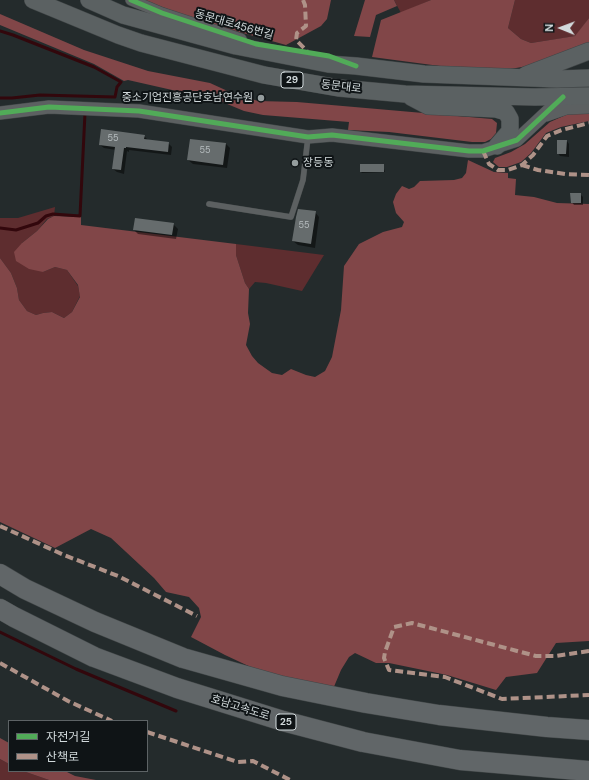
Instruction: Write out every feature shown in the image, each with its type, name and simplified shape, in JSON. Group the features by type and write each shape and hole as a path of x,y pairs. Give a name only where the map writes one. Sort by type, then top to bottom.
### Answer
{"highway":[{"path":"0,574 25,589 95,622 176,655 282,686 366,703 438,715 589,730"},
{"name":"호남고속도로","path":"0,609 94,657 177,688 283,721 363,742 460,760 589,771"}],"main road":[{"name":"동문대로","path":"33,0 141,43 264,76 339,88 405,94 563,97 589,96"},
{"name":"동문대로","path":"89,0 123,15 236,46 328,64 424,74 556,79 589,78"},
{"path":"518,78 589,51"},
{"path":"405,94 428,106 496,108 506,112 510,119 510,131 497,146"}],"street":[{"name":"동문대로456번길","path":"131,0 162,13 256,44 329,56 356,66"},
{"path":"0,113 49,107 139,111 308,137 332,135 469,151 483,151 517,140 563,97"},
{"path":"540,118 566,108 589,107"}],"lane":[{"path":"209,204 291,217 302,180 308,137"}],"shaded area":[{"path":"143,0 331,0 327,19 321,26 286,45 200,21"},
{"path":"365,0 394,0 397,6 376,15 370,37 354,36"},
{"path":"394,0 431,0 401,13"},
{"path":"431,0 515,0 508,28 521,39 531,43 575,36 589,18 589,48 539,64 499,71 470,70 372,57 381,20"},
{"path":"515,0 589,0 589,18 576,36 531,43 521,39 508,28"},
{"path":"0,14 84,50 148,71 210,83 232,93 258,101 297,102 492,119 497,123 496,133 491,139 485,142 472,142 389,132 348,130 349,122 263,115 244,111 220,101 128,80 124,81 94,64 0,25"},
{"path":"589,111 589,121 561,127 546,133 531,153 521,162 507,167 499,167 493,162 495,158 511,152 525,144 550,122 568,114"},
{"path":"468,160 494,172 508,173 508,178 516,179 515,195 534,197 557,203 589,204 589,641 556,643 537,673 506,677 496,690 447,675 389,663 376,663 355,653 349,657 341,670 333,689 257,670 191,637 201,617 199,608 189,597 166,592 154,578 111,538 91,529 55,548 0,522 0,258 11,273 17,288 19,300 27,311 36,315 52,312 64,318 72,312 80,297 78,285 67,270 55,267 43,272 29,269 16,261 14,252 48,219 54,216 81,217 81,225 236,244 236,255 245,283 249,289 248,313 250,324 246,345 252,356 258,363 272,373 282,375 291,369 315,377 325,371 332,357 341,310 344,266 359,244 383,232 402,227 404,222 396,213 393,202 396,194 402,186 409,189 414,187 420,181 454,180 462,178 466,173"},
{"path":"55,207 54,216 47,219 37,231 22,243 43,272 55,267 67,270 78,286 80,296 72,312 64,318 52,312 36,315 27,311 19,300 17,288 11,273 0,258 0,218 18,218"},
{"path":"236,244 324,255 302,291 255,282 249,289 245,283 236,255"},
{"path":"0,738 8,742 8,763 0,759"},
{"path":"0,759 8,763 8,772 26,772 49,780 0,780"},
{"path":"26,772 67,772 75,776 96,780 49,780"}],"building":[{"path":"101,129 145,135 144,139 169,142 168,152 126,147 124,148 121,170 112,169 115,147 99,145"},
{"path":"190,139 226,143 223,165 187,160"},
{"path":"557,140 567,140 566,154 557,154"},
{"path":"360,164 384,164 384,172 360,172"},
{"path":"570,193 581,193 581,203 571,203"},
{"path":"298,209 316,211 311,244 292,241"},
{"path":"135,218 174,223 172,235 133,230"}],"waterway":[{"path":"0,31 94,67 121,82 117,87 115,97 40,95 0,98"},
{"path":"0,228 16,230 38,223 46,216 53,214 80,216 85,113"},
{"path":"0,632 76,669 176,711"}],"marked path":[{"path":"303,0 305,5 306,26 297,33 296,40 307,51"},
{"path":"483,151 489,164 498,170 508,170 522,165 533,155 547,136 562,130 589,123"},
{"path":"522,165 538,170 565,174 589,175"},
{"path":"0,526 64,555 118,576 197,616"},
{"path":"589,651 555,656 536,656 412,623 394,627 384,658 389,670 445,677 502,699 589,695"},
{"path":"0,663 68,701 110,720"},
{"path":"148,732 238,762 253,761 290,780"}],"cycle path":[{"path":"131,0 162,13 256,44 329,56 356,66"},
{"path":"0,113 49,107 139,111 308,137 332,135 469,151 483,151 517,140 563,97"}],"place":[{"name":"중소기업진흥공단호남연수원","path":"261,98"},
{"name":"장등동","path":"295,163"}]}
